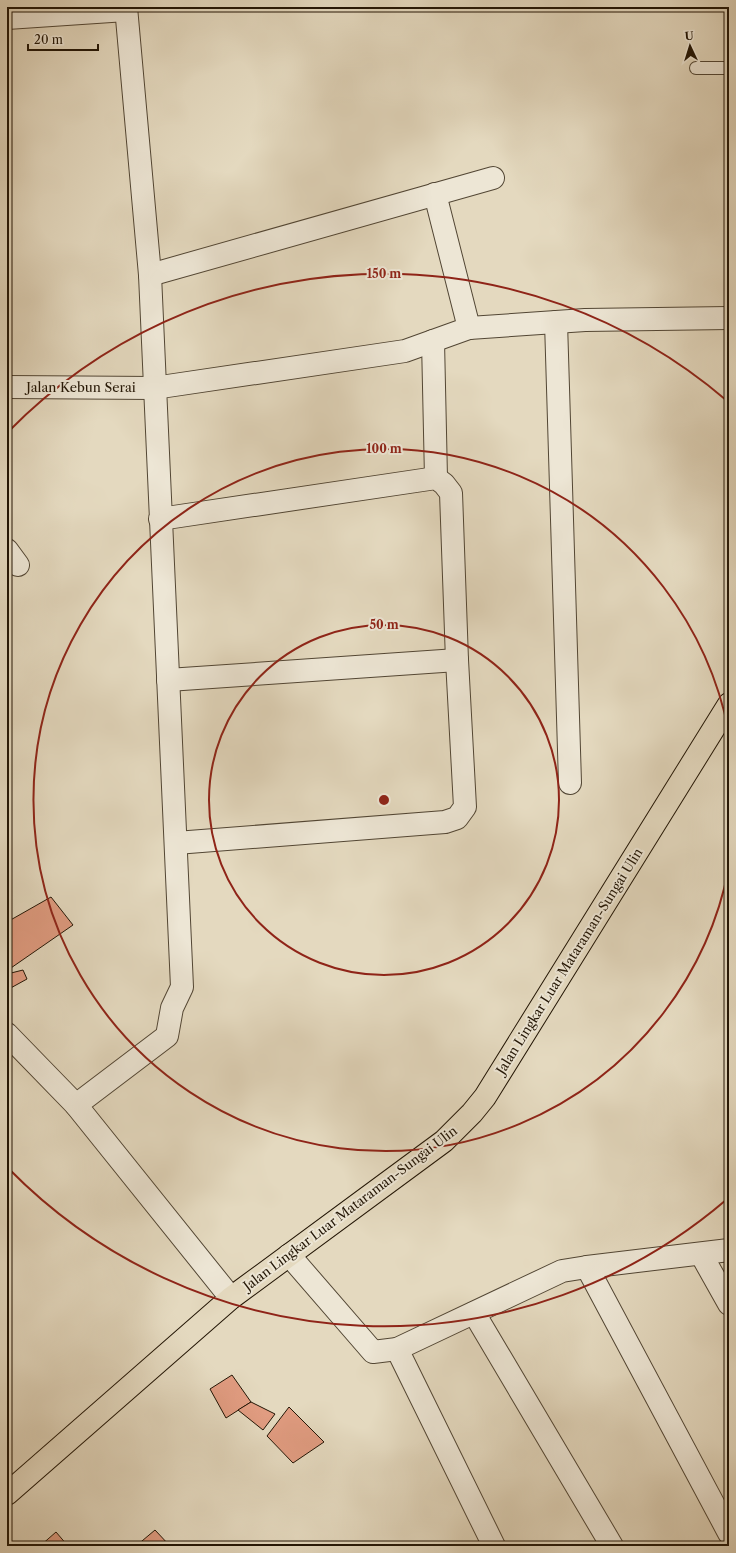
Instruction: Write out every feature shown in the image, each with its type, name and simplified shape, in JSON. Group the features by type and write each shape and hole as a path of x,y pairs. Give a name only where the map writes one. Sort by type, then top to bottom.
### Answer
{"main road":[{"name":"Jalan Lingkar Luar Mataraman-Sungai Ulin","path":"7,1494 231,1298 444,1140 472,1113 485,1097 729,704"}],"street":[{"path":"7,18 126,9 150,275 182,987 172,1008 166,1036 76,1105"},
{"path":"150,275 493,178"},
{"path":"435,194 469,328"},
{"name":"Jalan Kebun Serai","path":"7,387 154,388 405,351 469,328 585,320 729,318"},
{"path":"556,322 570,783"},
{"path":"433,341 436,478"},
{"path":"160,519 436,478 444,484 451,493 457,660 465,807 457,818 445,822 176,843"},
{"path":"168,680 457,660"},
{"path":"7,1034 76,1105 231,1298"},
{"path":"289,1255 373,1352 397,1349 562,1272 587,1267 729,1250"},
{"path":"701,1254 729,1304"},
{"path":"587,1267 729,1533"},
{"path":"474,1313 612,1546"},
{"path":"397,1349 494,1546"}],"lane":[{"path":"696,68 729,68"}],"building":[{"path":"51,897 73,925 8,970 7,922"},
{"path":"23,970 27,979 7,990 7,974"},
{"path":"232,1375 251,1402 226,1418 210,1389"},
{"path":"251,1402 275,1414 263,1430 238,1410"},
{"path":"289,1407 324,1442 293,1463 267,1436"},
{"path":"155,1530 170,1546 136,1546"},
{"path":"56,1532 68,1546 40,1546"}]}
